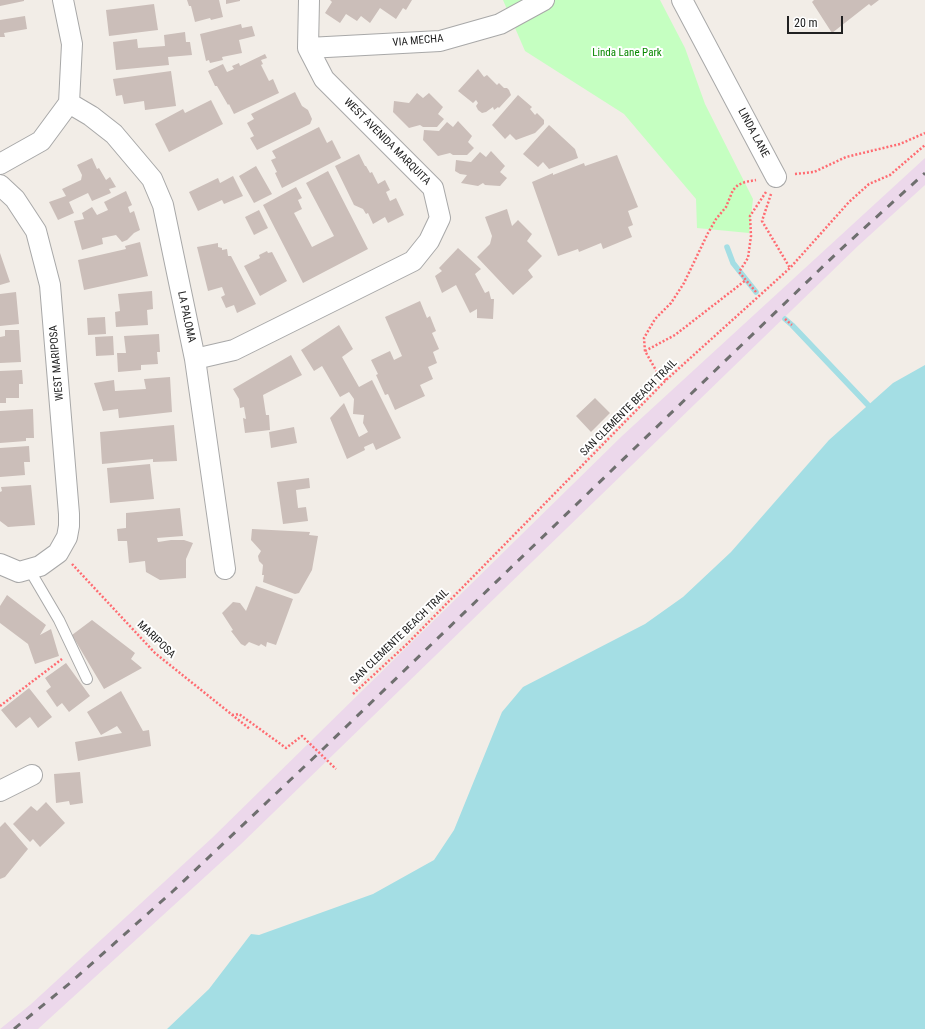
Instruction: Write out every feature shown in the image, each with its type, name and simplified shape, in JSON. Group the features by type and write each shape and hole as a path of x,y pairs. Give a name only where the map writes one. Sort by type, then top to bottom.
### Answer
{"street":[{"path":"0,164 41,141 69,103 72,44 63,0"},
{"name":"WEST AVENIDA MARQUITA","path":"194,358 234,350 414,261 429,241 440,218 433,188 324,79 308,48 309,0"},
{"name":"VIA MECHA","path":"308,48 440,41 500,24 544,0"},
{"name":"LINDA LANE","path":"682,0 776,177"},
{"name":"LA PALOMA","path":"69,103 91,116 114,134 152,179 163,205 194,358 224,569"},
{"name":"WEST MARIPOSA","path":"0,185 15,199 36,231 50,285 69,514 67,537 58,554"},
{"path":"0,564 19,572 40,566 58,554"},
{"path":"0,791 32,775"}],"lane":[{"path":"29,569 59,620 87,679"}],"path":[{"path":"666,380 657,372 646,351 644,338 655,319 672,303 684,283 708,233 716,219 726,207 733,190 738,185 745,182 814,172 846,157 900,144 925,133"},
{"name":"SAN CLEMENTE BEACH TRAIL","path":"353,694 407,644 666,380 790,268 849,202 869,184 890,174 925,145"},
{"path":"776,177 762,221 790,268"},
{"path":"756,292 739,272 748,258 751,236 750,216 776,177"},
{"path":"646,351 676,335 746,280"},
{"path":"785,319 792,325"},
{"name":"MARIPOSA","path":"58,554 72,564 155,654 250,729"},
{"path":"0,706 64,658"},
{"path":"232,715 239,714 286,748 302,736 336,769"}],"shaded area":[{"path":"925,158 925,185 859,245 240,845 38,1029 0,1029 30,1005 212,838 622,436"}],"green space":[{"name":"Linda Lane Park","path":"503,0 660,0 685,48 705,104 753,199 749,233 697,228 696,199 624,114 525,51"}],"water":[{"path":"925,365 925,1029 167,1029 209,989 251,934 259,935 373,894 434,860 454,830 502,712 523,687 645,624 683,597 731,552 829,440 893,383"}],"building":[{"path":"0,0 24,0 24,1 0,6"},
{"path":"187,0 219,0 223,17 211,20 210,18 195,22 191,6 189,6"},
{"path":"226,0 240,0 240,1 226,4"},
{"path":"330,0 412,0 406,10 403,8 396,19 380,8 370,23 361,16 357,21 346,14 340,23 325,13 332,2"},
{"path":"814,0 879,0 871,6 869,4 832,33 812,2"},
{"path":"154,4 158,30 109,36 106,10"},
{"path":"25,16 27,29 4,33 5,37 0,37 0,20"},
{"path":"241,24 242,28 252,26 255,36 239,40 242,53 222,57 223,60 210,63 209,60 206,61 200,34"},
{"path":"185,32 186,42 190,42 192,55 168,57 169,65 116,70 113,42 137,39 138,48 165,46 164,35"},
{"path":"265,54 267,58 261,60 263,64 261,65 269,81 273,79 279,93 234,114 217,86 215,86 208,71 223,64 227,72 234,69 232,66 239,63 240,66"},
{"path":"478,69 484,77 487,75 497,85 499,83 504,88 509,90 511,95 499,108 498,107 494,110 493,107 482,113 476,106 478,103 476,100 473,103 458,91"},
{"path":"171,71 176,106 145,110 144,101 124,104 122,95 116,96 113,79"},
{"path":"295,92 302,106 308,110 312,119 310,124 257,150 250,138 254,136 247,123 254,119 251,114"},
{"path":"417,93 423,98 429,93 443,107 438,114 444,119 437,127 423,127 420,125 409,128 393,112 394,101 409,103"},
{"path":"518,95 532,107 530,109 535,115 537,113 544,120 544,124 535,133 516,140 510,134 505,139 492,125"},
{"path":"211,100 223,124 169,152 155,124 183,109 185,113"},
{"path":"458,121 472,136 468,142 474,148 467,155 453,155 450,153 438,156 423,140 424,130 439,131 447,122 453,127"},
{"path":"549,125 575,149 578,158 549,169 543,162 538,167 523,154"},
{"path":"319,127 327,143 332,140 341,158 282,188 271,160 276,158 272,151"},
{"path":"491,151 505,166 500,172 507,178 500,186 485,185 483,183 478,186 461,183 467,175 460,174 455,171 456,160 471,162 480,152 486,157"},
{"path":"359,154 370,173 372,172 378,184 385,180 390,190 386,192 390,201 396,198 404,215 388,223 385,217 373,224 368,213 366,214 363,209 354,205 335,166"},
{"path":"617,155 638,207 628,211 633,225 628,227 632,237 603,249 601,243 579,252 578,249 558,256 532,182 553,173 553,175 584,163 585,166"},
{"path":"92,158 97,169 99,168 106,180 110,177 116,187 109,189 111,193 92,201 88,193 69,202 74,213 58,220 49,202 66,196 62,189 81,180 82,175 77,165"},
{"path":"256,166 272,194 254,203 239,176"},
{"path":"328,171 368,249 303,283 263,205 296,187 302,198 298,200 302,209 294,213 312,247 334,236 306,183"},
{"path":"233,176 243,196 224,204 222,200 198,211 189,192 218,178 220,183"},
{"path":"126,191 132,205 128,207 130,213 134,211 140,230 122,242 116,235 102,238 103,244 82,250 74,221 84,219 82,213 92,207 97,215 108,210 104,202"},
{"path":"507,209 512,226 518,220 532,234 527,241 542,256 528,270 533,277 513,295 477,257 490,244 492,236 485,217"},
{"path":"259,210 268,228 254,235 245,217"},
{"path":"140,242 148,276 84,290 78,260 126,249 125,246"},
{"path":"218,243 218,247 222,248 222,250 227,249 228,256 231,256 256,304 237,313 234,305 226,308 221,297 225,295 222,287 208,291 197,247"},
{"path":"458,248 481,269 475,274 485,293 489,291 491,299 494,299 493,319 477,318 477,309 470,313 456,285 442,293 435,276 442,271 439,268"},
{"path":"267,251 268,253 272,252 287,281 260,296 244,266 260,258 259,255"},
{"path":"0,253 10,282 0,285"},
{"path":"152,291 153,309 147,310 148,325 116,327 115,312 120,311 118,294"},
{"path":"16,292 19,324 0,326 0,294"},
{"path":"420,301 427,318 430,316 436,331 432,333 439,349 433,352 437,363 428,367 433,379 420,385 425,396 395,410 388,394 385,395 376,375 378,374 371,360 390,351 394,360 402,356 385,317"},
{"path":"105,317 106,334 88,335 87,318"},
{"path":"339,325 353,349 342,357 359,387 372,380 401,438 376,450 373,443 364,447 365,450 347,459 330,418 344,403 359,437 368,432 363,423 364,415 353,414 354,399 349,392 340,397 322,366 314,371 301,350"},
{"path":"5,330 19,330 21,362 0,363 0,337 5,336"},
{"path":"159,334 160,352 157,352 158,364 141,365 141,370 118,372 117,353 126,353 124,336"},
{"path":"113,336 114,355 96,356 95,337"},
{"path":"291,355 302,375 263,395 266,415 269,415 270,430 245,433 243,418 246,419 244,407 240,408 239,399 233,389"},
{"path":"22,370 23,384 19,384 19,398 6,398 6,403 0,403 0,371"},
{"path":"170,377 172,412 119,418 118,409 103,411 94,383 114,380 115,391 146,389 144,379"},
{"path":"595,398 610,413 591,432 576,416"},
{"path":"33,409 34,438 26,438 26,441 0,443 0,411"},
{"path":"174,425 177,461 153,462 153,459 102,464 100,432"},
{"path":"294,427 297,443 271,448 269,432"},
{"path":"29,446 30,462 24,462 25,475 0,477 0,448"},
{"path":"150,464 154,499 110,503 107,468"},
{"path":"309,478 310,488 296,490 298,508 306,507 308,521 283,524 277,482"},
{"path":"31,485 35,525 8,527 0,521 1,487"},
{"path":"180,508 183,536 157,538 158,542 184,540 193,543 186,559 186,578 160,580 146,572 145,561 129,563 127,541 118,541 117,529 126,528 126,513"},
{"path":"252,529 310,532 309,535 318,536 312,570 299,593 295,594 263,582 263,565 259,561 258,556 261,551 251,540"},
{"path":"256,586 293,599 276,645 267,642 266,647 261,644 259,646 249,642 245,646 241,644 231,631 233,630 222,613 233,602 240,603 246,611"},
{"path":"7,595 46,625 40,635 51,629 59,656 35,664 28,644 0,623 0,606"},
{"path":"92,620 135,653 131,659 142,668 104,689 72,635"},
{"path":"66,663 90,696 69,712 62,703 57,707 46,691 51,687 45,678"},
{"path":"29,688 52,717 38,728 30,717 16,728 1,710"},
{"path":"121,691 143,731 149,730 151,746 78,761 75,742 122,733 117,726 101,735 87,712"},
{"path":"80,772 83,803 70,805 69,801 56,803 54,774"},
{"path":"46,802 65,823 40,847 33,839 30,842 13,824 31,806 37,811"},
{"path":"5,822 28,849 5,877 0,879 0,827"}],"waterway":[{"path":"727,247 733,263 756,292"},
{"path":"785,319 868,405"}],"railway":[{"path":"14,1029 70,983 172,892 323,749 839,251 925,173"}]}
